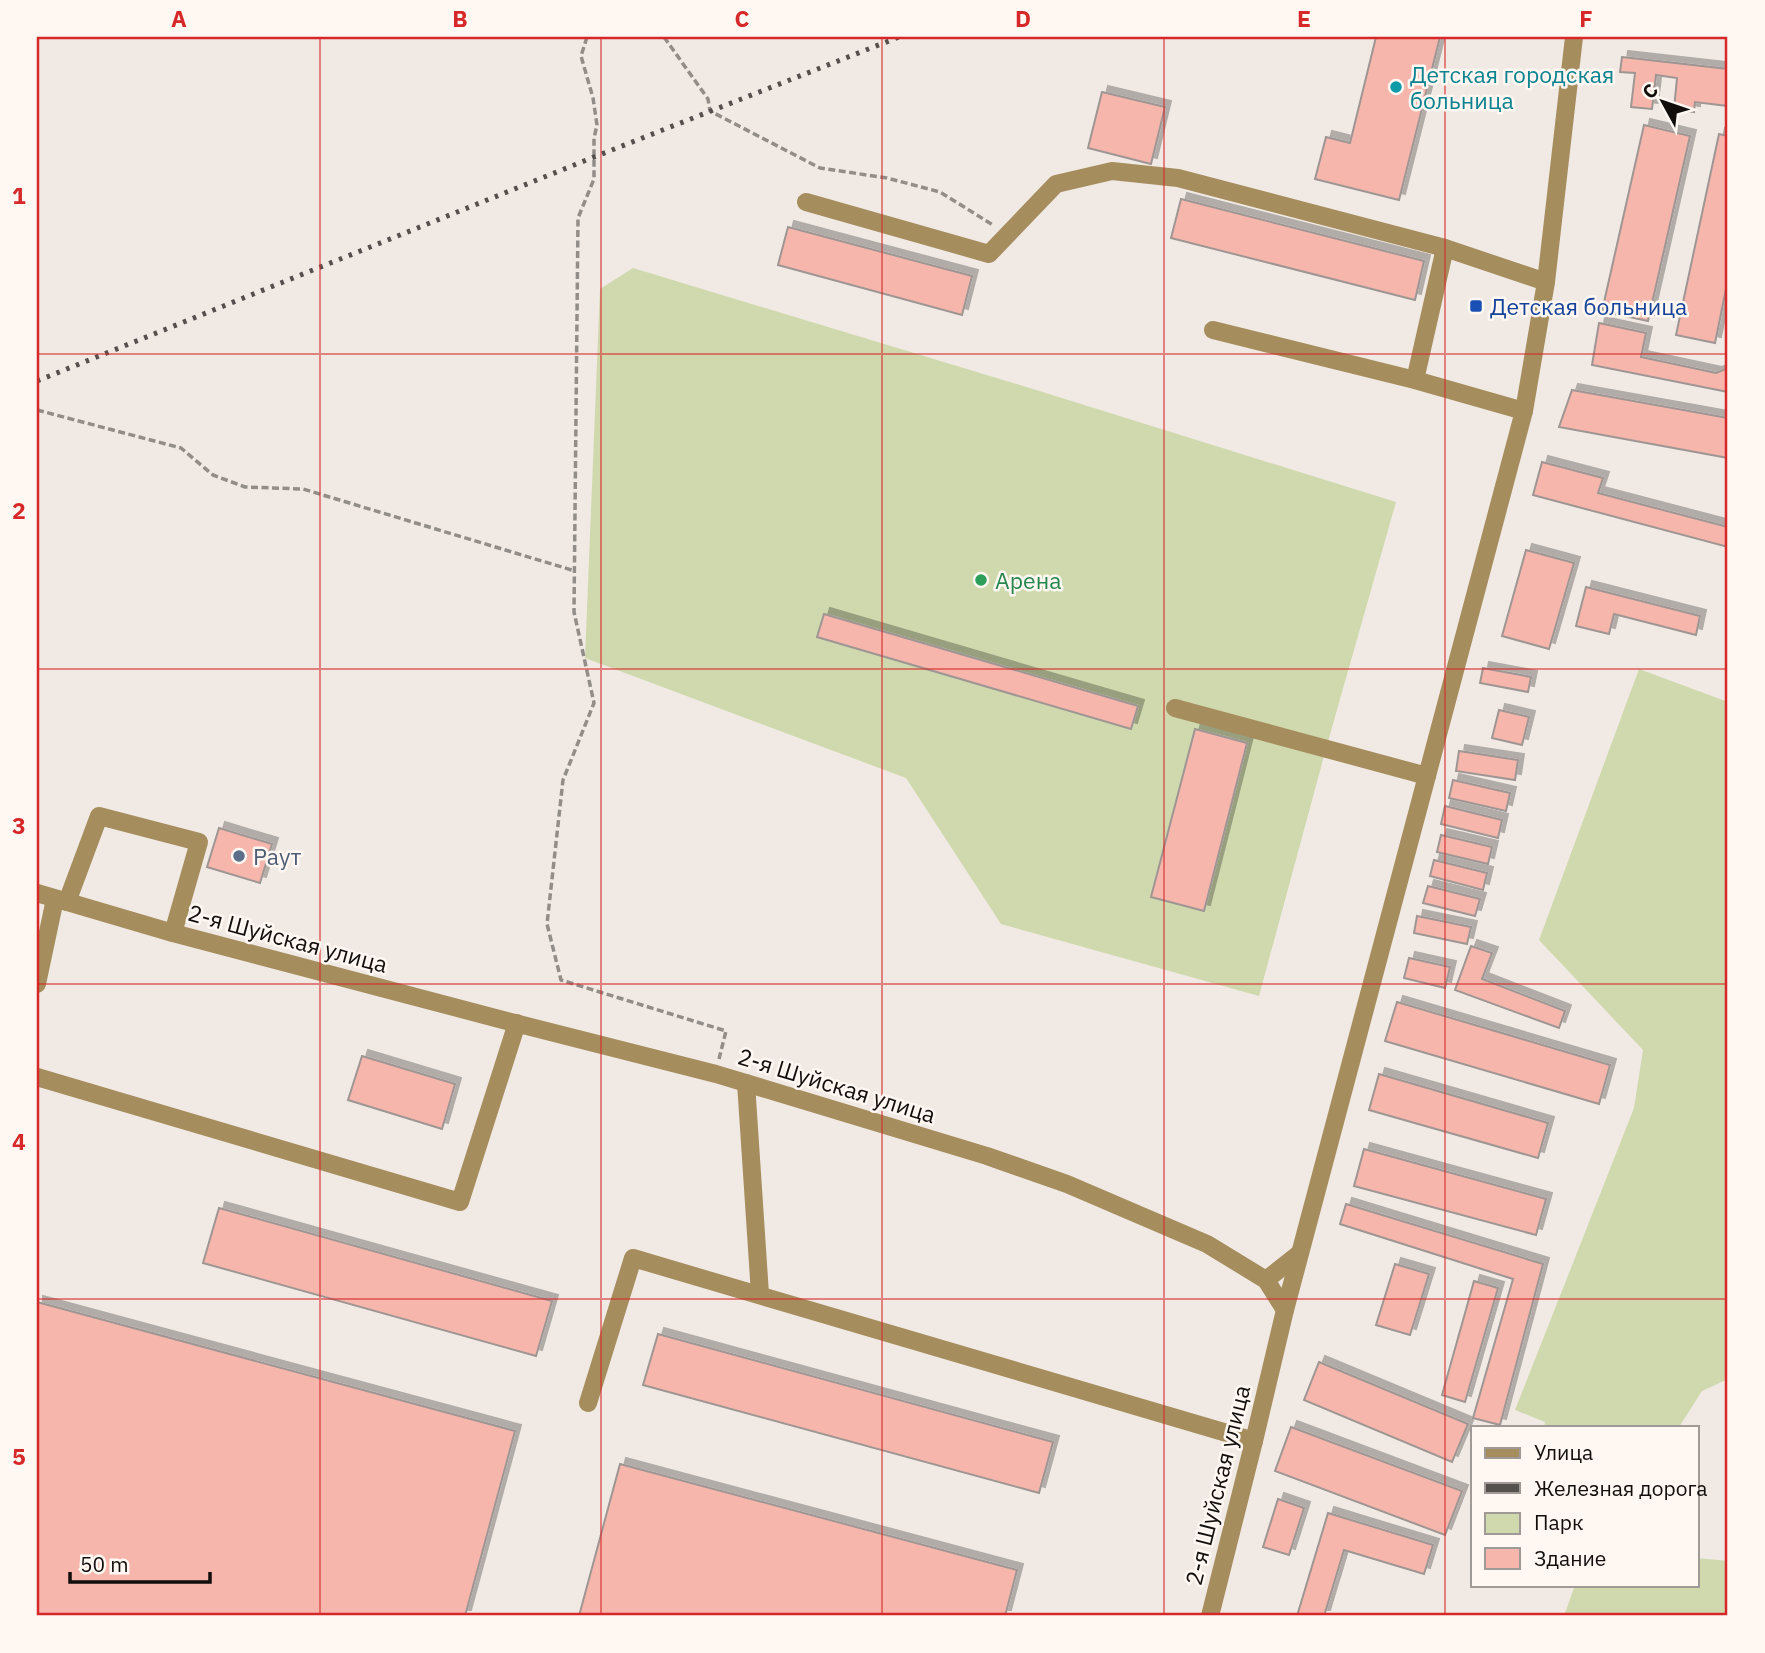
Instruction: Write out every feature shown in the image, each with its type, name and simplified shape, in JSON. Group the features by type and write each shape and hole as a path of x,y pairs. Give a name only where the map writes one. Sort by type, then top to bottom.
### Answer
{"street":[{"path":"1285,1310 1524,411 1546,282 1574,37"},
{"path":"806,202 989,254 1056,184 1112,171 1178,178 1445,248 1546,282"},
{"path":"1415,380 1445,248"},
{"path":"1213,330 1415,380 1524,411"},
{"path":"1175,708 1427,776"},
{"path":"37,985 61,901 99,816 199,842 173,933"},
{"name":"2-я Шуйская улица","path":"37,894 517,1024 716,1073 987,1156 1067,1184 1207,1244 1266,1280 1285,1310 1210,1616"},
{"path":"37,1077 460,1202 517,1024"},
{"path":"746,1083 760,1294"},
{"path":"1266,1280 1300,1253"},
{"path":"589,1403 633,1258 1254,1441"}],"path":[{"path":"587,37 581,56 593,98 597,125 594,138 594,179 578,218 574,612 594,703 563,780 547,924 561,979 726,1031 716,1073"},
{"path":"664,37 708,99 710,111 820,169 887,178 940,192 1007,233"},
{"path":"37,410 181,449 213,475 245,488 303,489 575,571"}],"green space":[{"name":"Арена","path":"633,268 1396,502 1259,996 1001,924 906,778 585,658 600,289"},
{"path":"1639,669 1728,702 1728,1379 1702,1391 1680,1426 1544,1426 1545,1422 1515,1410 1634,1108 1643,1050 1539,940"},
{"path":"1698,1558 1728,1561 1728,1616 1564,1616 1575,1586 1698,1586"}],"building":[{"name":"Детская городская больница","path":"1376,37 1440,37 1399,200 1315,179 1326,137 1350,143"},
{"path":"1622,57 1728,69 1728,106 1695,102 1694,112 1674,109 1677,78 1656,75 1652,109 1631,107 1635,73 1620,72"},
{"path":"1102,92 1165,107 1151,164 1088,148"},
{"path":"1644,125 1690,136 1648,321 1602,311"},
{"path":"1719,134 1728,136 1728,279 1715,343 1676,335"},
{"path":"1181,199 1424,261 1415,300 1171,238"},
{"path":"788,227 972,276 962,315 778,265"},
{"path":"1599,323 1646,333 1641,357 1716,373 1728,368 1728,392 1592,365"},
{"path":"1572,390 1728,418 1728,458 1559,427"},
{"path":"1542,462 1603,478 1598,493 1728,527 1728,547 1533,495"},
{"path":"1526,550 1574,563 1549,649 1502,636"},
{"path":"1586,587 1700,616 1696,635 1614,614 1609,634 1576,626"},
{"path":"824,614 1138,706 1131,729 817,637"},
{"path":"1483,668 1531,677 1528,692 1480,683"},
{"path":"1499,710 1529,717 1522,745 1492,738"},
{"path":"1195,729 1247,743 1204,911 1151,897"},
{"path":"1459,751 1518,760 1515,780 1456,771"},
{"path":"1453,780 1510,793 1506,811 1449,798"},
{"path":"1445,806 1502,820 1498,838 1441,824"},
{"name":"Раут","path":"219,828 272,844 260,883 207,867"},
{"path":"1441,835 1492,847 1488,864 1437,852"},
{"path":"1434,860 1487,873 1483,890 1430,876"},
{"path":"1428,886 1480,899 1475,916 1423,903"},
{"path":"1417,916 1471,927 1467,944 1414,933"},
{"path":"1471,946 1492,953 1482,979 1565,1011 1559,1028 1455,990"},
{"path":"1409,958 1450,967 1445,988 1404,978"},
{"path":"1397,1002 1610,1065 1599,1104 1385,1041"},
{"path":"362,1056 455,1084 442,1129 348,1100"},
{"path":"1379,1074 1548,1123 1538,1158 1369,1110"},
{"path":"1364,1149 1546,1199 1536,1235 1354,1186"},
{"path":"1346,1204 1543,1264 1500,1425 1473,1418 1513,1279 1340,1224"},
{"path":"219,1208 552,1301 536,1356 203,1263"},
{"path":"1395,1264 1429,1274 1410,1335 1376,1325"},
{"path":"1474,1281 1498,1288 1465,1402 1442,1395"},
{"path":"37,1302 515,1431 465,1616 37,1616"},
{"path":"658,1334 1053,1442 1039,1493 643,1385"},
{"path":"1319,1362 1468,1424 1452,1462 1304,1400"},
{"path":"1291,1427 1462,1491 1445,1535 1275,1471"},
{"path":"620,1464 1017,1570 1005,1616 579,1616"},
{"path":"1278,1499 1304,1508 1289,1555 1263,1547"},
{"path":"1328,1513 1433,1545 1424,1574 1344,1550 1324,1616 1297,1616"}],"railway":[{"path":"37,381 899,37"}],"place":[{"name":"Детская городская больница","path":"1396,87"},
{"name":"Детская больница","path":"1476,306"},
{"name":"Арена","path":"981,580"},
{"name":"Раут","path":"239,856"}]}
